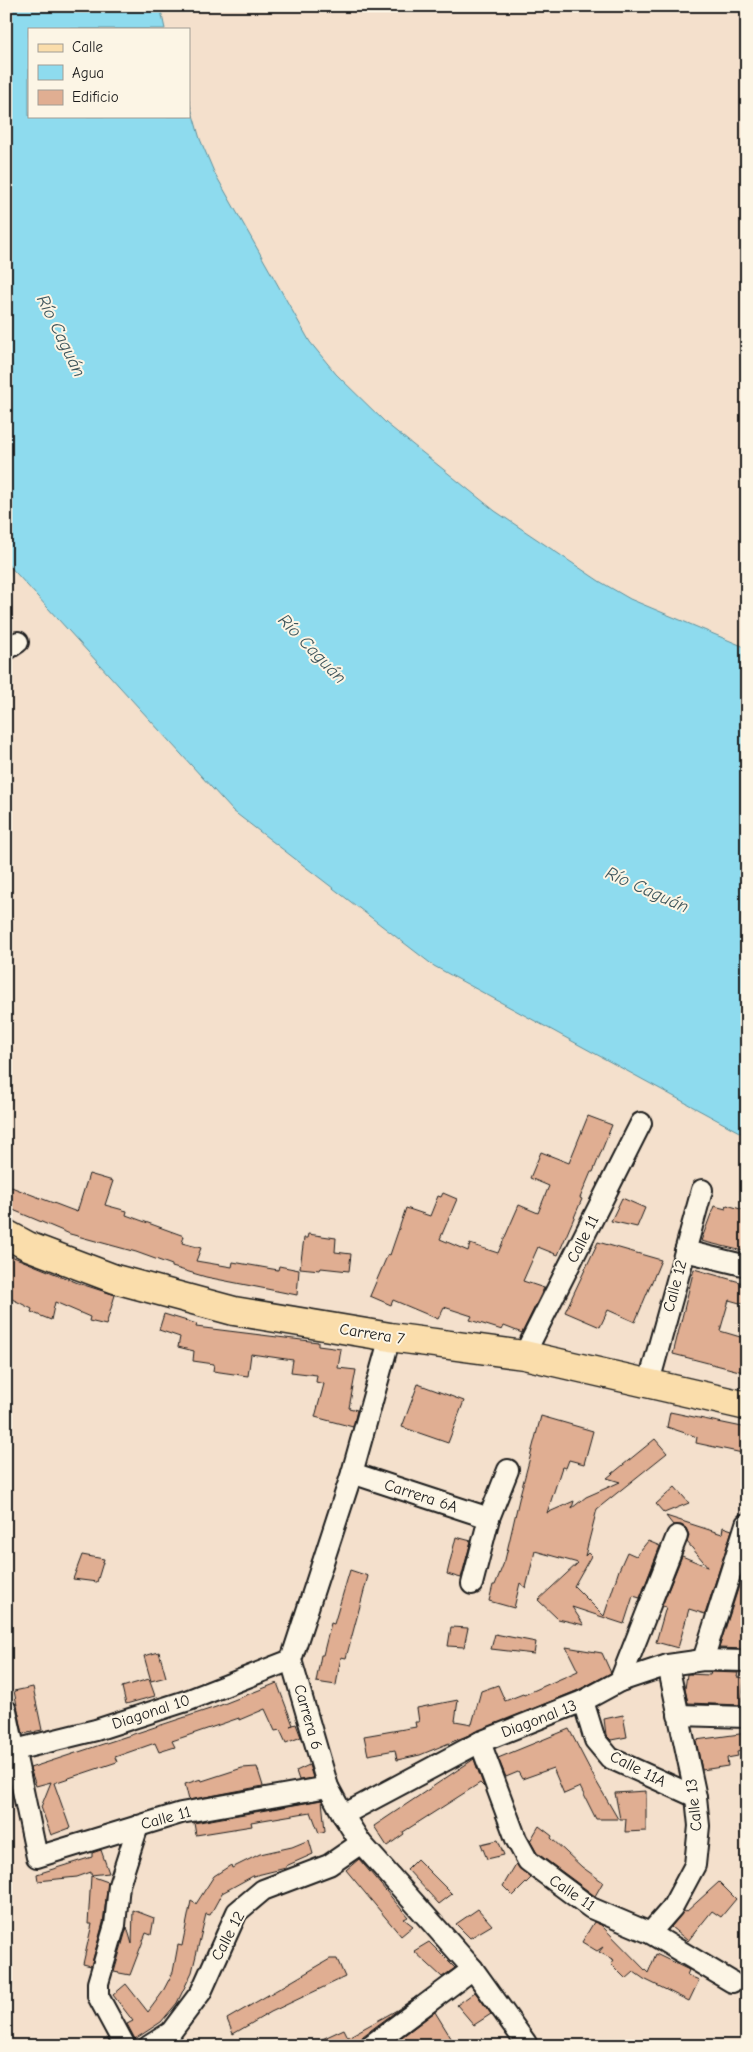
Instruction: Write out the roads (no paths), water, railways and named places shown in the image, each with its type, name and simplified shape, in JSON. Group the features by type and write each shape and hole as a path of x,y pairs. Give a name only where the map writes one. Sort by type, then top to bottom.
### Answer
{"main road":[{"name":"Carrera 7","path":"6,1234 28,1246 115,1279 234,1311 390,1337 524,1354 747,1406"}],"street":[{"name":"Calle 11","path":"524,1354 641,1123"},
{"name":"Calle 12","path":"649,1382 702,1190"},
{"path":"685,1251 747,1266"},
{"path":"291,1660 352,1474 390,1337"},
{"path":"472,1584 489,1518 508,1470"},
{"name":"Carrera 6A","path":"352,1474 489,1518"},
{"path":"703,1660 746,1524"},
{"path":"620,1681 677,1536"},
{"name":"Diagonal 10","path":"10,1750 96,1730 189,1700 291,1660"},
{"name":"Carrera 6","path":"291,1660 328,1787 343,1815 361,1843 473,1969 528,2045"},
{"name":"Diagonal 13","path":"343,1815 480,1742 583,1701 620,1681 668,1665 703,1660 746,1664"},
{"name":"Calle 13","path":"650,1933 672,1908 695,1865 699,1826 696,1797 668,1665"},
{"name":"Calle 11A","path":"583,1701 595,1740 610,1758 696,1797"},
{"path":"6,1710 10,1750"},
{"path":"678,1715 747,1717"},
{"name":"Calle 11","path":"480,1742 516,1839 528,1861 591,1908 650,1933 732,1982"},
{"name":"Calle 11","path":"10,1750 37,1858 181,1813 328,1787"},
{"path":"125,2046 98,1996 98,1983 115,1925 119,1885 138,1826"},
{"name":"Calle 12","path":"149,2046 175,2039 200,1992 237,1912 263,1890 329,1865 361,1843"},
{"path":"370,2046 473,1969"}],"water":[{"name":"Río Caguán","path":"6,6 160,6 165,28 28,28 28,118 190,118 190,104 200,139 214,172 310,342 336,374 387,424 495,511 599,581 630,599 747,648 747,1133 741,1133 434,966 233,811 6,562"}]}
